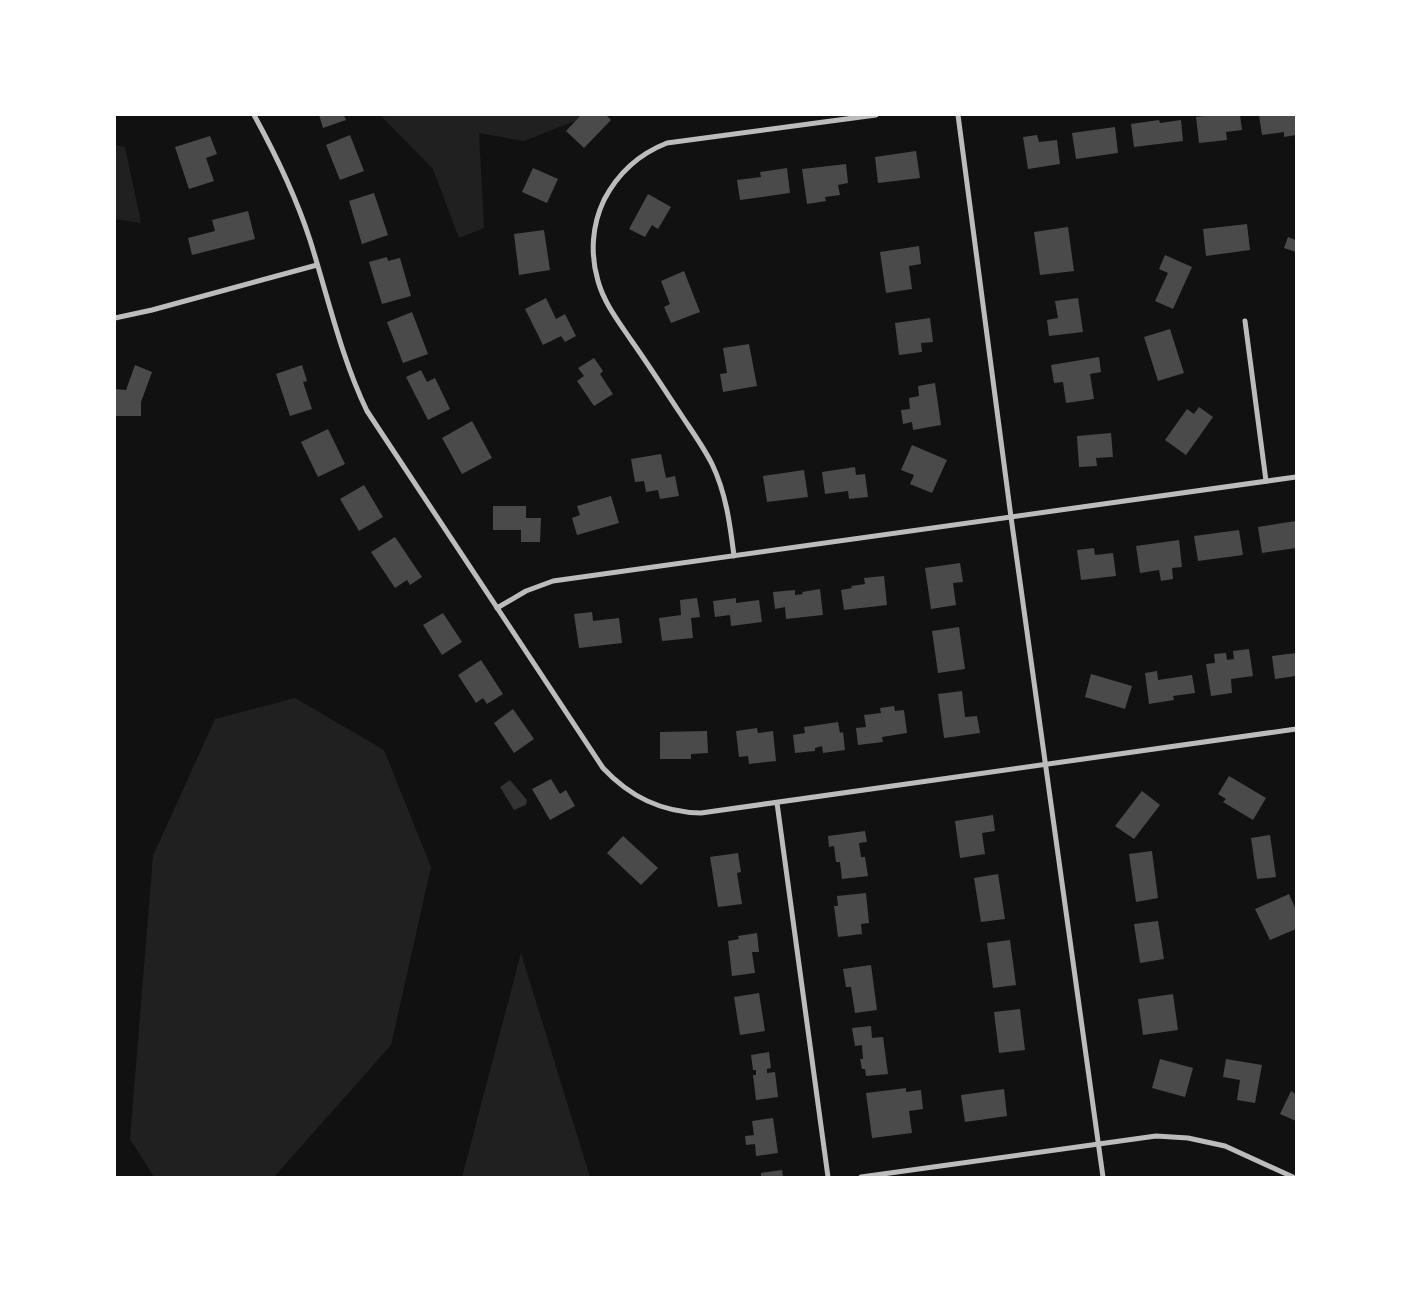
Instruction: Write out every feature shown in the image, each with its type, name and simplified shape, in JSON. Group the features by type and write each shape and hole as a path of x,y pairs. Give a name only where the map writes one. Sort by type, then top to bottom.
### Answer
{"street":[{"path":"254,115 287,180 303,222 351,372 367,410 603,768 624,788 648,803 674,811 701,813 1296,729"},
{"path":"734,556 728,509 723,490 712,465 699,441 613,313 601,290 594,260 594,230 597,216 609,191 624,170 646,154 667,144 876,115"},
{"path":"958,115 1011,517 1103,1177"},
{"path":"115,318 138,314 317,265"},
{"path":"1245,321 1266,481"},
{"path":"497,608 526,591 553,582 1296,477"},
{"path":"777,803 828,1177"},
{"path":"861,1177 1156,1136 1201,1140 1225,1146 1293,1177"}],"shaded area":[{"path":"380,115 590,115 524,141 479,133 484,228 459,238 433,169"},
{"path":"115,145 125,147 141,223 115,219"},
{"path":"295,698 384,750 431,867 391,1045 274,1177 154,1177 130,1139 153,856 215,719"},
{"path":"510,780 527,800 526,805 514,810 500,787"},
{"path":"521,953 590,1177 462,1177"}],"building":[{"path":"319,115 344,115 346,120 323,128"},
{"path":"581,115 606,115 611,120 584,148 566,131"},
{"path":"1240,115 1242,130 1226,132 1227,140 1199,143 1196,117"},
{"path":"1259,115 1296,115 1296,135 1284,137 1284,132 1262,135"},
{"path":"1159,120 1160,123 1181,120 1183,141 1134,147 1131,124"},
{"path":"1115,127 1118,153 1076,159 1072,133"},
{"path":"350,135 364,171 340,180 326,145"},
{"path":"1037,135 1039,142 1057,140 1060,164 1028,169 1023,137"},
{"path":"210,136 217,154 206,158 214,181 189,189 175,147"},
{"path":"916,151 920,178 878,183 875,157"},
{"path":"846,164 848,183 838,185 840,195 825,197 826,201 807,204 802,169"},
{"path":"533,168 558,179 547,203 522,192"},
{"path":"787,168 790,193 740,200 737,180 761,177 760,172"},
{"path":"374,193 388,235 362,244 349,201"},
{"path":"648,194 671,207 658,229 652,225 645,237 629,229"},
{"path":"248,211 255,239 192,255 188,238 215,231 212,220"},
{"path":"1247,224 1250,250 1206,256 1203,229"},
{"path":"1068,227 1074,271 1040,275 1034,232"},
{"path":"544,230 550,270 519,275 514,234"},
{"path":"1288,237 1296,240 1296,252 1284,248"},
{"path":"919,246 921,264 909,266 912,289 886,293 880,252"},
{"path":"1165,255 1192,267 1173,309 1155,301 1168,273 1159,269"},
{"path":"387,257 388,261 400,258 411,296 382,304 369,262"},
{"path":"684,271 700,312 671,323 664,307 670,304 661,281"},
{"path":"546,298 556,319 565,314 576,336 565,342 561,336 543,345 525,309"},
{"path":"1078,298 1083,332 1049,336 1047,320 1058,318 1055,301"},
{"path":"412,312 428,354 403,363 387,322"},
{"path":"930,318 933,342 921,343 922,352 899,355 895,323"},
{"path":"1170,329 1184,373 1158,381 1144,337"},
{"path":"749,344 757,386 723,392 720,374 727,373 723,348"},
{"path":"1099,357 1101,372 1090,374 1094,399 1066,403 1063,382 1054,383 1051,365"},
{"path":"594,358 603,371 600,374 613,394 594,406 577,381 584,376 578,368"},
{"path":"135,365 152,372 141,402 141,416 115,416 115,389 126,390"},
{"path":"302,365 307,381 303,382 312,409 290,416 276,374"},
{"path":"421,370 427,382 435,378 450,409 428,420 406,377"},
{"path":"935,383 941,425 913,430 912,422 903,424 901,410 910,409 909,398 919,396 918,386"},
{"path":"1199,407 1213,417 1186,455 1165,440 1187,409 1194,414"},
{"path":"472,421 492,458 462,474 442,438"},
{"path":"328,429 345,464 318,477 301,442"},
{"path":"1111,433 1113,457 1096,458 1097,466 1079,467 1077,436"},
{"path":"912,445 947,460 932,493 910,484 914,475 901,470"},
{"path":"661,454 666,478 675,476 679,496 660,499 658,490 646,492 644,481 635,482 631,459"},
{"path":"855,467 856,475 865,474 868,497 849,499 848,491 825,494 822,472"},
{"path":"804,470 808,497 767,502 763,476"},
{"path":"364,485 383,517 359,531 340,499"},
{"path":"611,496 619,523 577,535 572,518 580,515 577,506"},
{"path":"493,506 526,506 526,518 541,518 540,542 521,542 521,530 493,530"},
{"path":"1296,521 1296,548 1262,553 1258,527"},
{"path":"1239,530 1243,555 1198,561 1194,536"},
{"path":"395,537 422,577 410,585 407,580 395,588 371,552"},
{"path":"1179,540 1182,567 1172,568 1173,579 1161,581 1159,570 1140,573 1136,546"},
{"path":"1094,548 1095,555 1113,553 1116,576 1081,580 1077,550"},
{"path":"960,563 963,582 953,583 956,605 931,609 925,568"},
{"path":"884,576 887,605 844,610 841,590 865,584 864,578"},
{"path":"820,589 823,615 786,619 785,607 775,609 773,592 795,590 795,595"},
{"path":"697,598 700,617 691,618 693,638 662,641 659,618 681,615 680,600"},
{"path":"736,598 736,603 759,600 762,622 731,626 730,615 715,617 713,601"},
{"path":"592,612 593,621 619,618 622,643 579,648 574,614"},
{"path":"443,613 462,642 442,655 423,625"},
{"path":"959,627 965,669 938,673 932,631"},
{"path":"1249,649 1253,676 1231,679 1232,693 1211,696 1206,664 1215,663 1214,654 1226,653 1227,660 1234,659 1233,651"},
{"path":"1296,653 1296,676 1275,679 1272,656"},
{"path":"481,660 503,694 487,704 483,698 476,703 458,675"},
{"path":"1157,671 1158,680 1192,675 1195,693 1173,696 1174,700 1149,704 1145,673"},
{"path":"1091,674 1132,686 1125,709 1085,697"},
{"path":"962,691 965,717 977,716 980,733 944,738 938,694"},
{"path":"894,706 895,711 904,710 907,733 882,737 883,742 858,745 856,728 866,727 864,715 881,713 880,708"},
{"path":"513,709 534,739 514,753 494,723"},
{"path":"838,722 840,733 843,732 845,750 823,753 822,746 815,748 815,751 795,753 793,735 805,733 804,727"},
{"path":"757,728 758,733 773,731 776,761 749,764 748,756 739,757 736,731"},
{"path":"707,731 708,753 691,754 691,759 660,759 660,732"},
{"path":"1229,776 1266,798 1253,820 1223,802 1226,799 1218,794"},
{"path":"551,779 560,794 566,790 575,806 550,820 532,789"},
{"path":"1142,791 1160,805 1134,839 1115,826"},
{"path":"993,815 995,831 982,833 985,854 960,858 955,821"},
{"path":"865,831 867,842 859,843 861,857 865,857 868,876 842,879 840,862 836,862 834,846 829,847 828,836"},
{"path":"1270,835 1276,877 1257,879 1251,838"},
{"path":"623,836 658,868 641,885 607,853"},
{"path":"1152,851 1158,898 1136,902 1129,854"},
{"path":"738,853 741,872 737,873 742,904 718,907 710,857"},
{"path":"998,874 1005,919 981,922 974,878"},
{"path":"866,893 869,923 861,924 862,934 838,937 834,906 838,906 837,896"},
{"path":"1289,894 1296,910 1296,929 1270,940 1255,909"},
{"path":"1158,921 1164,959 1140,963 1134,924"},
{"path":"757,933 759,952 752,952 755,973 732,976 728,941 739,939 738,936"},
{"path":"1010,940 1016,985 993,988 987,943"},
{"path":"871,965 877,1010 855,1013 851,987 846,987 843,969"},
{"path":"759,993 765,1031 740,1035 734,997"},
{"path":"1173,994 1178,1030 1143,1035 1138,999"},
{"path":"1020,1009 1025,1050 999,1053 994,1012"},
{"path":"871,1026 872,1038 883,1037 888,1074 866,1076 865,1069 862,1069 860,1059 863,1059 862,1045 855,1046 852,1028"},
{"path":"769,1052 771,1068 767,1069 767,1073 775,1072 778,1097 756,1100 753,1075 756,1075 756,1070 753,1070 751,1055"},
{"path":"1160,1059 1193,1068 1185,1097 1152,1088"},
{"path":"1226,1059 1262,1065 1255,1103 1237,1100 1240,1080 1223,1077"},
{"path":"906,1088 906,1092 921,1090 923,1109 909,1111 912,1133 872,1138 866,1093"},
{"path":"1004,1089 1007,1116 965,1122 961,1095"},
{"path":"1291,1091 1296,1094 1296,1121 1280,1114"},
{"path":"773,1118 778,1153 756,1156 755,1144 746,1145 745,1136 754,1135 752,1121"},
{"path":"782,1170 783,1177 761,1177 761,1173"}]}
